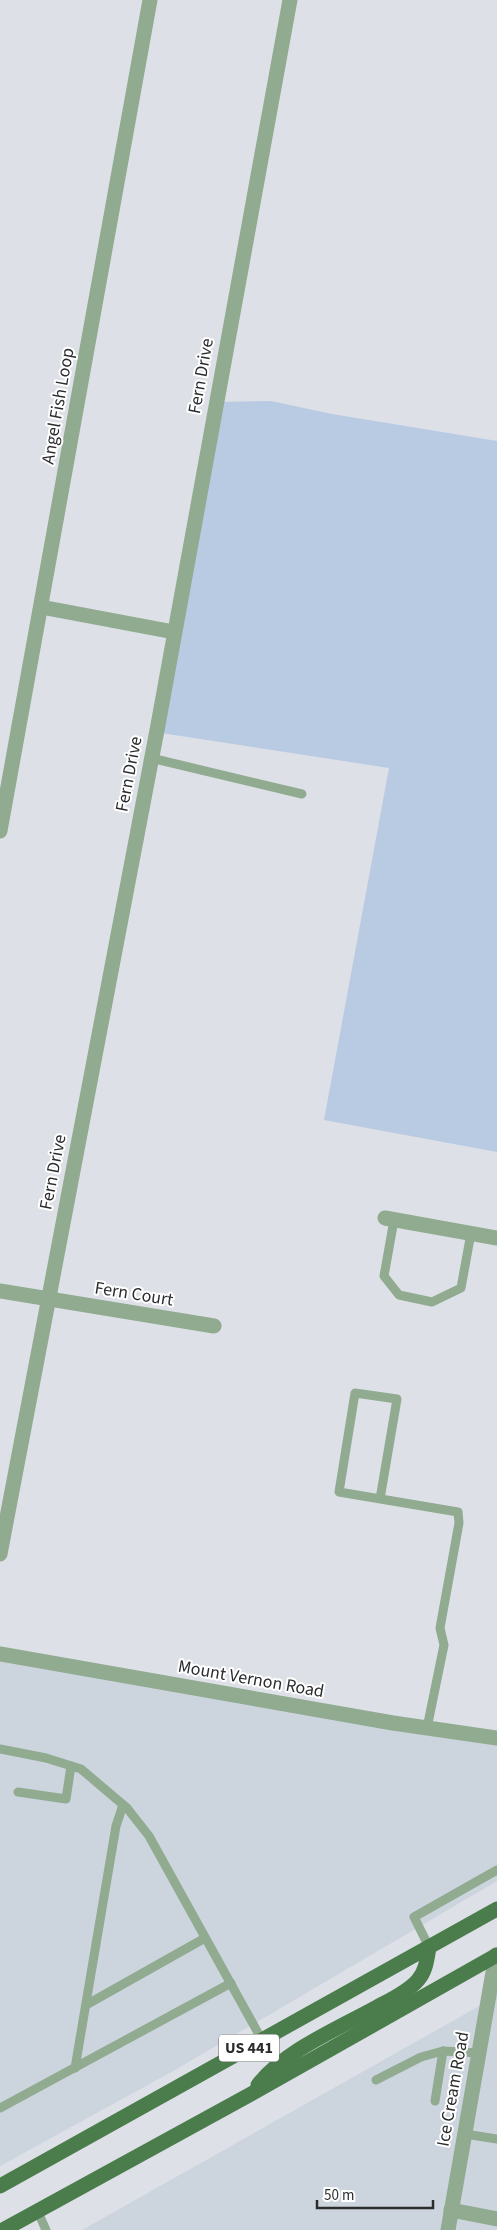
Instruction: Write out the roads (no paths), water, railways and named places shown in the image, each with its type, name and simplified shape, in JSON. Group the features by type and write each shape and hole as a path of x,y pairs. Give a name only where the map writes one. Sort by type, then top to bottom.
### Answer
{"main road":[{"name":"US 441","path":"0,2186 497,1909"},
{"path":"251,2094 267,2074 302,2049 394,1998 418,1980 425,1968 429,1947"},
{"name":"US 441","path":"3,2230 251,2094 497,1954"}],"street":[{"name":"Angel Fish Loop","path":"1,823 150,0"},
{"name":"Fern Drive","path":"0,1554 2,1530 49,1300 290,0"},
{"path":"40,607 174,632"},
{"path":"389,1219 497,1238"},
{"name":"Fern Court","path":"0,1291 214,1326"},
{"name":"Mount Vernon Road","path":"0,1654 427,1728 497,1738"},
{"name":"Ice Cream Road","path":"448,2230 497,1954"},
{"path":"451,2210 497,2219"}],"lane":[{"path":"151,758 302,794"},
{"path":"389,1219 384,1276 399,1295 432,1302 461,1288 470,1233"},
{"path":"380,1499 397,1398 355,1393 339,1492 380,1499 458,1512 459,1524 440,1628 444,1645 427,1728"},
{"path":"0,1749 46,1758 81,1769 123,1805 149,1836 262,2040"},
{"path":"18,1792 66,1799 71,1766"},
{"path":"75,2068 116,1826 123,1805"},
{"path":"429,1947 414,1917 497,1870"},
{"path":"86,2005 205,1938"},
{"path":"0,2108 231,1983"},
{"path":"376,2080 421,2057 443,2051 479,2053"},
{"path":"435,2101 443,2051"},
{"path":"465,2134 497,2139"},
{"path":"38,2212 46,2230"}]}
